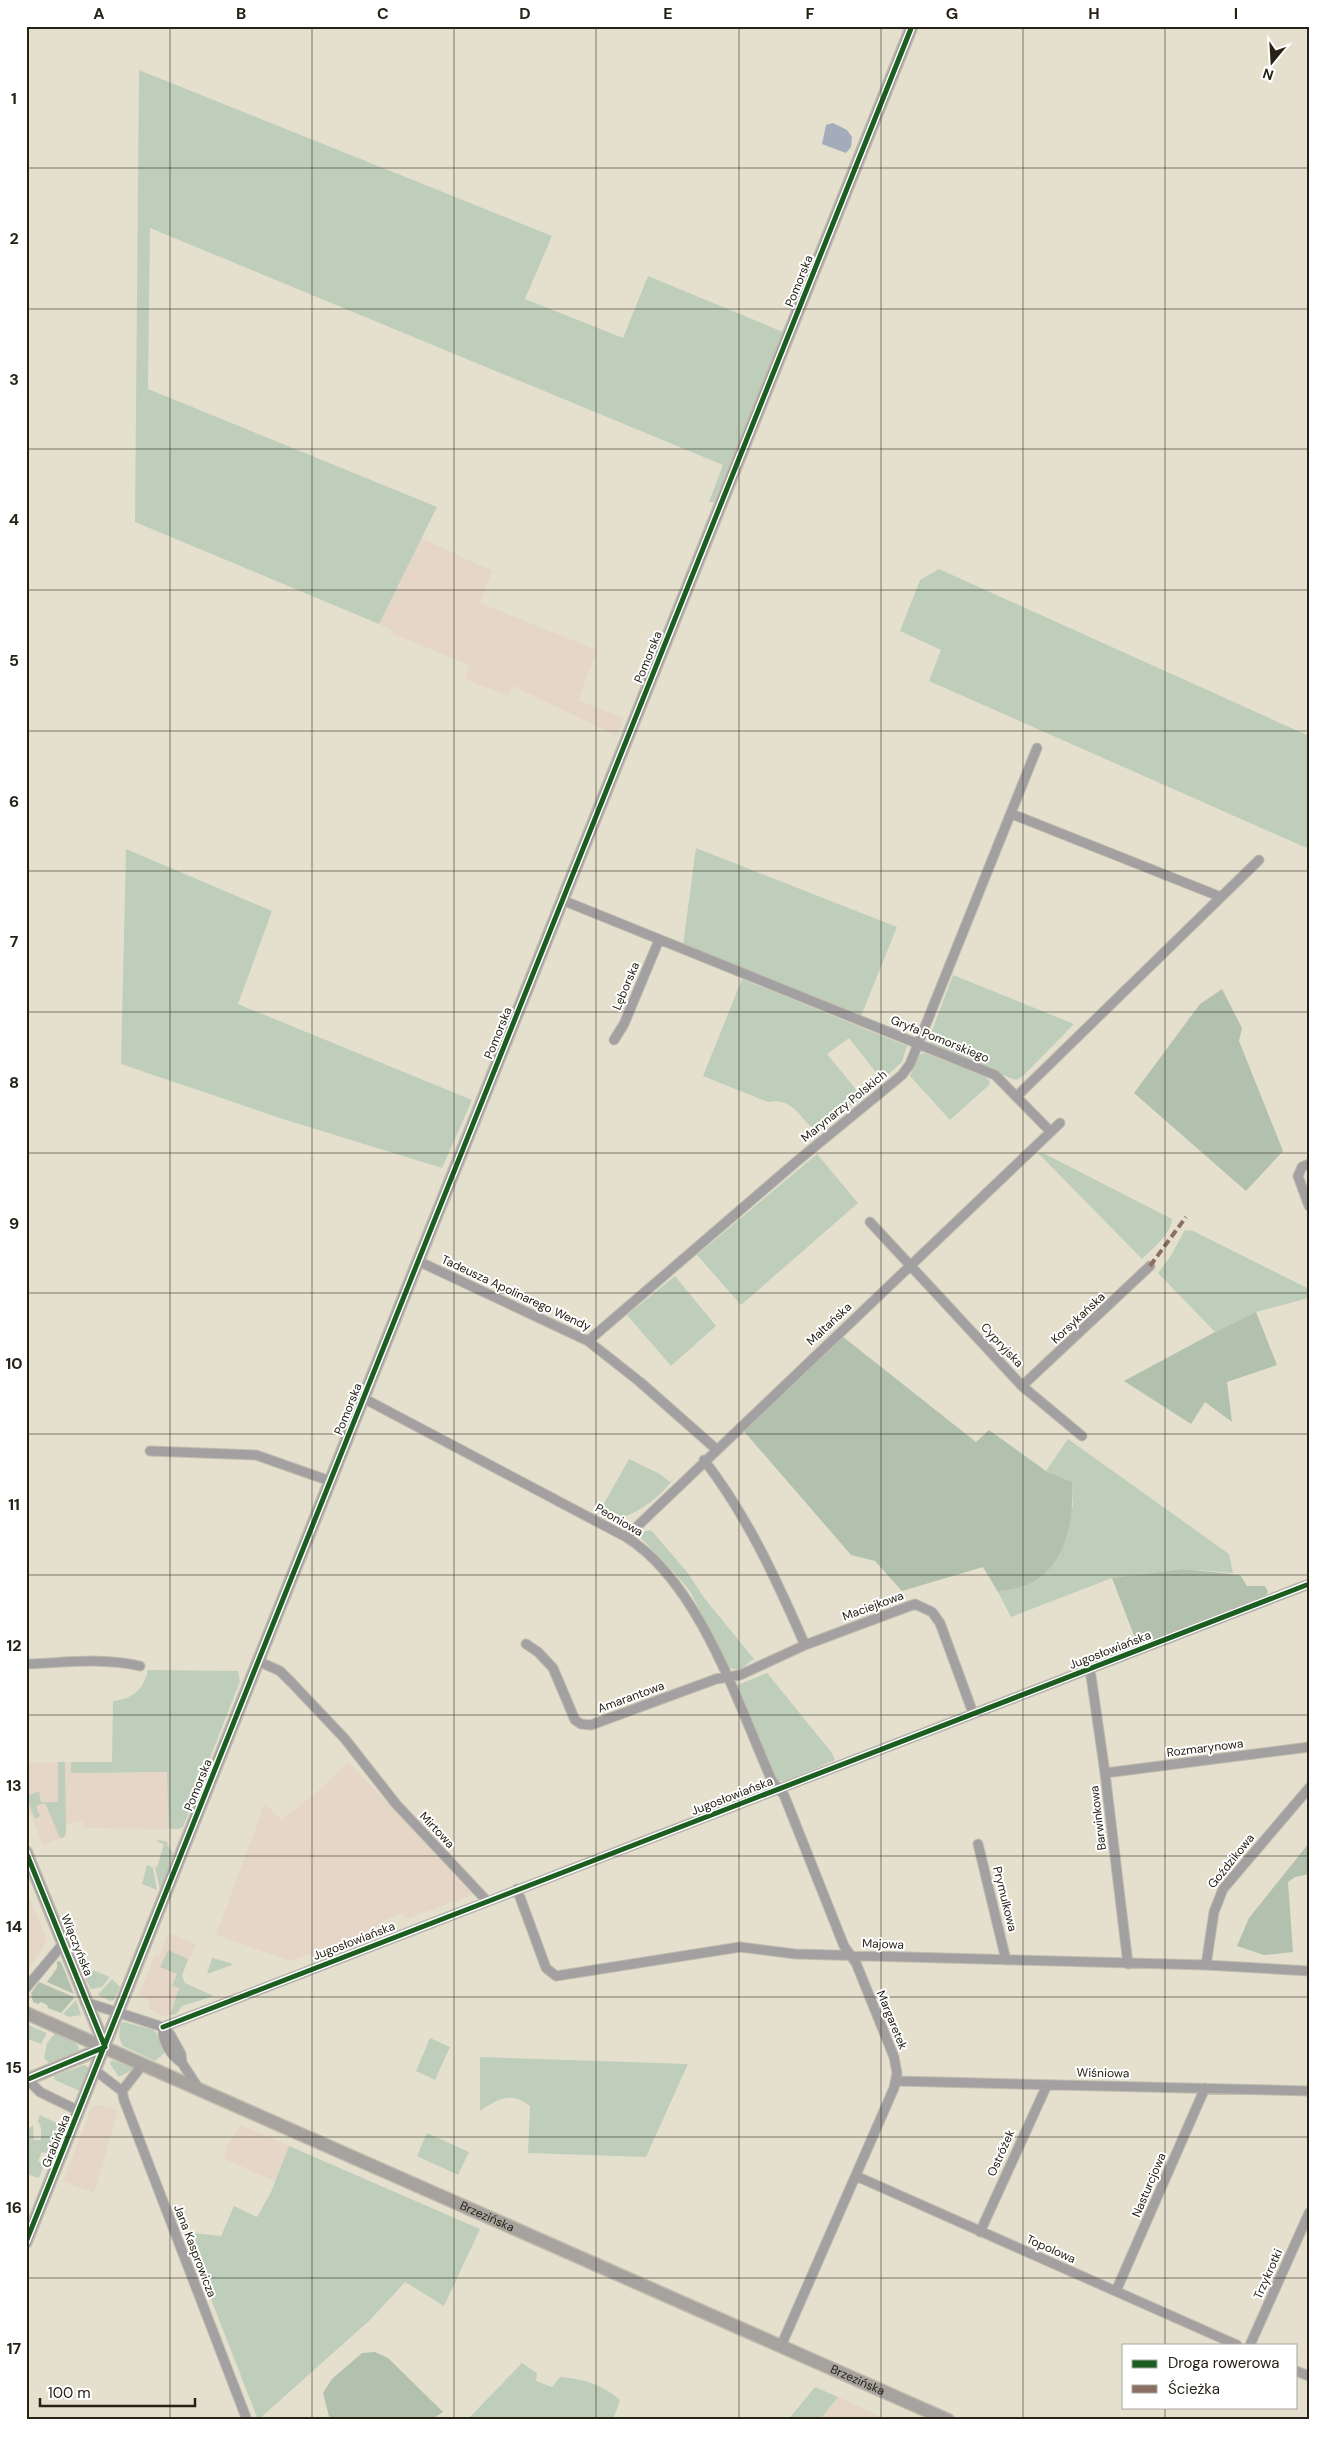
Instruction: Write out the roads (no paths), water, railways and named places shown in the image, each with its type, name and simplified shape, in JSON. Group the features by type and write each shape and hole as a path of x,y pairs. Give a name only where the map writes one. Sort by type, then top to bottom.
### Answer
{"main road":[{"name":"Brzezińska","path":"26,2013 948,2420"}],"street":[{"name":"Pomorska","path":"105,2047 912,26"},
{"name":"Marynarzy Polskich","path":"588,1341 796,1162 902,1075 910,1064 1037,748"},
{"path":"1012,814 1220,897"},
{"path":"1050,1131 1017,1096 1259,860"},
{"name":"Gryfa Pomorskiego","path":"562,900 995,1075 1017,1096"},
{"name":"Lęborska","path":"614,1040 624,1024 659,940"},
{"name":"Maltańska","path":"626,1536 1060,1123"},
{"path":"1309,1164 1302,1167 1298,1176 1309,1206"},
{"name":"Cypryjska","path":"870,1222 1022,1386 1082,1436"},
{"name":"Tadeusza Apolinarego Wendy","path":"418,1261 588,1341 640,1382 716,1449"},
{"name":"Korsykańska","path":"1022,1386 1150,1266"},
{"name":"Peoniowa","path":"363,1398 626,1536 650,1555 677,1584 692,1608 726,1677 772,1781 779,1788"},
{"path":"150,1451 256,1455 330,1481"},
{"path":"704,1460 738,1507 759,1543 805,1645"},
{"name":"Jugosłowiańska","path":"163,2027 1309,1584"},
{"name":"Maciejkowa","path":"726,1677 740,1675 805,1645 915,1604 932,1612 940,1623 973,1713"},
{"name":"Amarantowa","path":"526,1644 538,1652 554,1668 575,1720 586,1725 591,1725 726,1677"},
{"path":"26,1664 88,1661 125,1662 140,1666"},
{"name":"Mirtowa","path":"258,1661 272,1667 287,1678 345,1739 371,1774 487,1901"},
{"name":"Barwinkowa","path":"1090,1669 1105,1773 1128,1964"},
{"name":"Rozmarynowa","path":"1105,1773 1309,1747"},
{"name":"Margaretek","path":"779,1788 784,1795 844,1946 851,1956 894,2057 896,2081 781,2346"},
{"name":"Goździkowa","path":"1206,1965 1214,1912 1222,1889 1309,1788"},
{"name":"Prymulkowa","path":"978,1844 1006,1960"},
{"name":"Wiączyńska","path":"26,1852 85,2002 105,2047"},
{"name":"Majowa","path":"517,1889 546,1968 556,1976 740,1947 783,1954 1206,1965 1309,1971"},
{"path":"26,1988 62,1945"},
{"path":"85,2002 163,2027 165,2041 199,2088"},
{"path":"79,2111 40,2092 27,2080 105,2047"},
{"name":"Grabińska","path":"26,2242 105,2047"},
{"path":"96,2071 122,2091 143,2064"},
{"name":"Wiśniowa","path":"896,2081 1309,2090"},
{"name":"Ostróżek","path":"980,2232 1033,2111 1047,2085"},
{"name":"Nasturcjowa","path":"1116,2292 1205,2088"},
{"name":"Jana Kasprowicza","path":"122,2091 126,2106 247,2420"},
{"name":"Topolowa","path":"856,2176 1235,2344"},
{"name":"Trzykrotki","path":"1250,2344 1309,2213"}],"water":[{"path":"833,123 847,130 852,137 851,147 846,153 822,144 826,125"}]}
